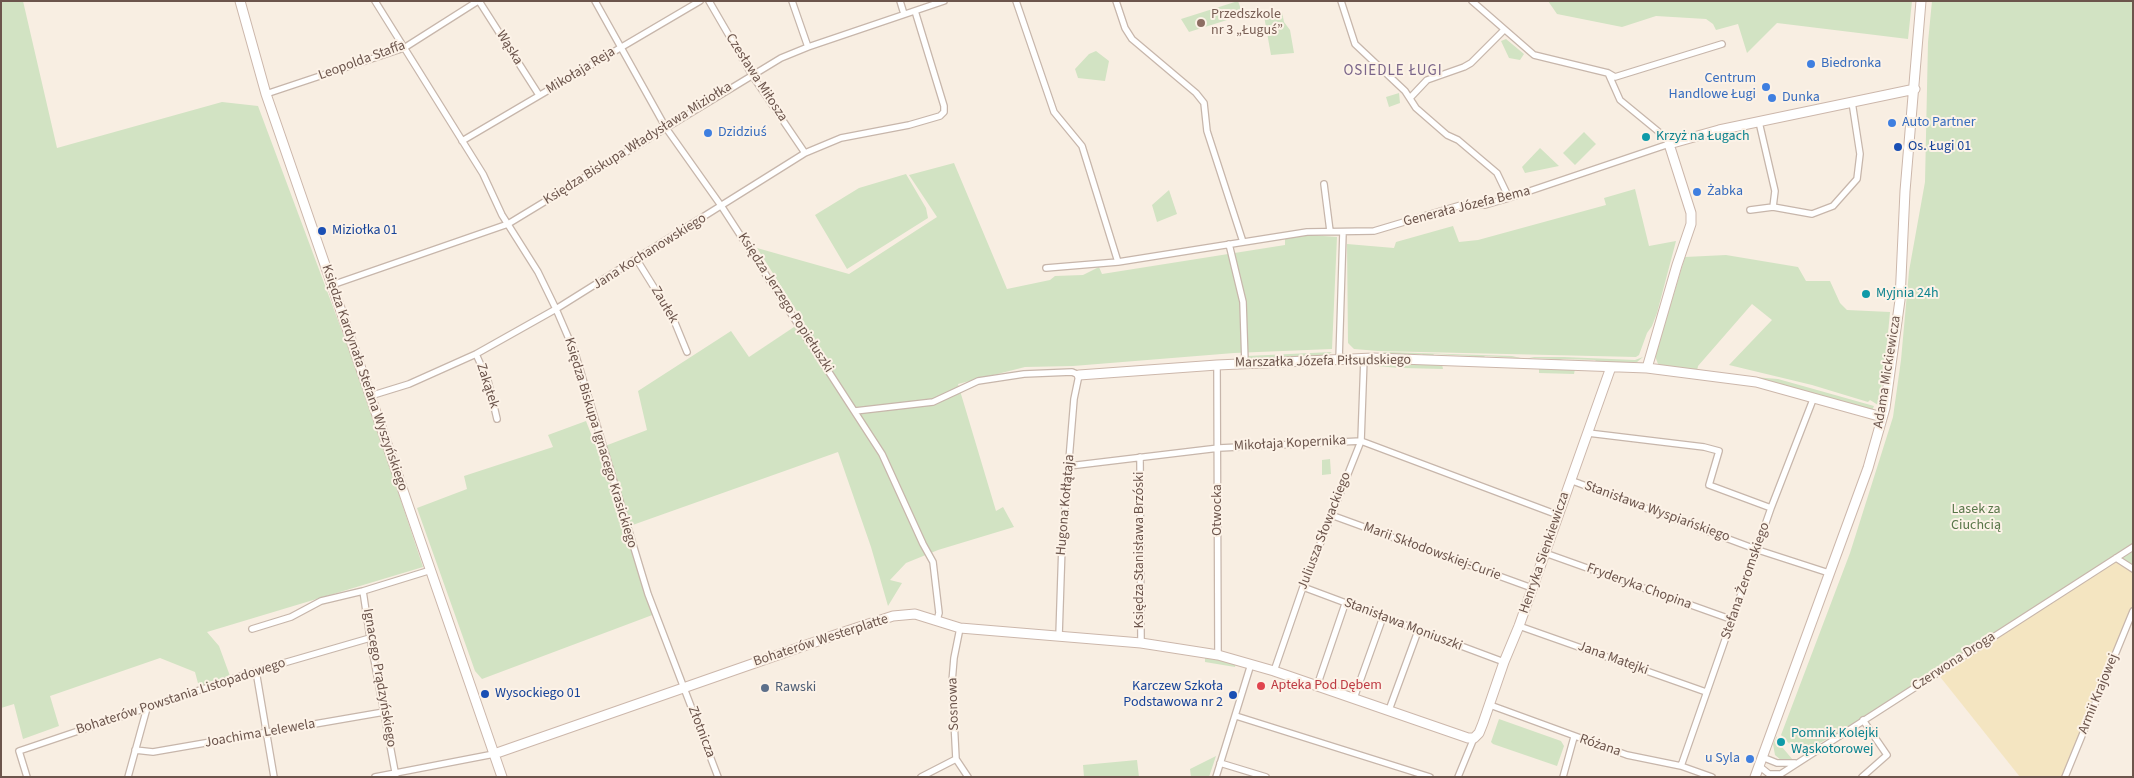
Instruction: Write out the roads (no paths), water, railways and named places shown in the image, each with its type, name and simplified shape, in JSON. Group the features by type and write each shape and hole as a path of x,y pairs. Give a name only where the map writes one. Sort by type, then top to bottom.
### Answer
{"street":[{"name":"Księdza Kardynała Stefana Wyszyńskiego","path":"240,1 266,94 502,777"},
{"name":"Księdza Biskupa Ignacego Krasickiego","path":"376,1 483,174 508,224 538,272 556,310 577,362 648,594 684,687"},
{"name":"Leopolda Staffa","path":"266,94 404,48 479,1"},
{"name":"Wąska","path":"479,1 539,96"},
{"name":"Księdza Jerzego Popiełuszki","path":"595,1 666,128 722,207 882,454 933,562 939,613 937,620"},
{"name":"Mikołaja Reja","path":"462,141 700,1"},
{"name":"Czesława Miłosza","path":"709,1 752,74 805,154"},
{"path":"792,1 808,47"},
{"path":"900,1 904,14"},
{"name":"Księdza Biskupa Władysława Miziołka","path":"332,285 508,224 781,58 944,1"},
{"path":"1016,1 1054,112 1082,146 1118,262"},
{"path":"1116,1 1125,28 1132,39 1196,93 1204,103 1207,131 1243,242"},
{"path":"1341,1 1355,44 1410,98 1416,108 1447,135 1458,140 1497,173 1509,198"},
{"path":"1472,1 1534,55 1608,73 1617,77 1722,44"},
{"name":"Adama Mickiewicza","path":"1755,777 1868,468 1882,417 1900,300 1905,191 1921,1"},
{"name":"Jana Kochanowskiego","path":"370,396 409,384 476,354 556,310 805,154 841,138 931,119 942,114 945,108 915,11"},
{"path":"1410,98 1428,80 1471,63 1504,30"},
{"path":"1608,73 1620,100 1665,137 1691,213 1691,224 1678,261 1647,368"},
{"name":"Generała Józefa Bema","path":"1046,268 1118,262 1307,232 1374,231 1461,205 1482,205 1509,198 1668,144 1759,122 1915,89"},
{"path":"1750,210 1773,207 1812,214 1834,206 1857,179 1860,154 1852,102"},
{"path":"1759,122 1775,192 1773,207"},
{"path":"1324,184 1330,232"},
{"path":"1339,360 1343,232"},
{"path":"1229,244 1243,302 1245,363"},
{"name":"Zaułek","path":"637,260 673,318 688,352"},
{"name":"Zakątek","path":"476,354 488,381 497,419"},
{"name":"Marszałka Józefa Piłsudskiego","path":"854,411 933,402 978,381 1024,374 1072,372 1079,375 1245,363 1364,358 1647,368 1756,382 1882,417"},
{"name":"Juliusza Słowackiego","path":"1274,671 1303,587 1360,441 1364,358"},
{"name":"Otwocka","path":"1217,365 1219,448 1218,655"},
{"name":"Henryka Sienkiewicza","path":"1474,738 1479,733 1490,705 1611,367"},
{"name":"Hugona Kołłątaja","path":"1059,636 1062,545 1074,399 1079,375"},
{"name":"Stefana Żeromskiego","path":"1681,766 1758,550 1771,508 1814,398"},
{"path":"1588,432 1704,447 1719,451 1709,485 1771,508"},
{"name":"Mikołaja Kopernika","path":"1069,466 1219,448 1360,441 1558,515"},
{"name":"Księdza Stanisława Brzóski","path":"1140,458 1141,643"},
{"name":"Stanisława Wyspiańskiego","path":"1570,480 1758,550 1829,573"},
{"name":"Marii Skłodowskiej-Curie","path":"1331,515 1532,588"},
{"name":"Czerwona Droga","path":"1778,775 2133,548"},
{"name":"Fryderyka Chopina","path":"1545,553 1733,620"},
{"path":"2116,558 2133,569"},
{"name":"Ignacego Prądzyńskiego","path":"396,775 363,591 431,570"},
{"name":"Stanisława Moniuszki","path":"1303,587 1504,662"},
{"path":"252,629 291,617 321,601 363,591"},
{"path":"1317,686 1345,604"},
{"name":"Armii Krajowej","path":"2065,777 2133,611"},
{"name":"Bohaterów Westerplatte","path":"494,754 892,616 915,614 960,628 1141,643 1218,655"},
{"path":"1354,698 1383,617"},
{"name":"Jana Matejki","path":"1519,626 1706,692"},
{"name":"Sosnowa","path":"956,759 952,682 954,658 960,628"},
{"path":"1389,710 1418,631"},
{"name":"Bohaterów Powstania Listopadowego","path":"26,777 19,751 256,671 370,638"},
{"path":"1218,655 1274,671 1468,738 1474,738 1458,777"},
{"path":"1216,777 1251,664"},
{"path":"256,671 274,777"},
{"name":"Złotnicza","path":"684,687 718,777"},
{"name":"Różana","path":"1490,705 1627,755 1681,766 1712,777"},
{"path":"128,777 147,708"},
{"name":"Joachima Lelewela","path":"135,750 153,752 384,712"},
{"path":"1236,716 1430,777"},
{"path":"1862,777 1887,755 1863,720"},
{"path":"1563,777 1574,737"},
{"path":"375,777 396,775 494,754"},
{"path":"921,777 956,759 968,777"},
{"path":"1761,762 1797,762"},
{"path":"1761,762 1769,774 1778,775"},
{"path":"1220,763 1266,777"}],"place":[{"name":"Przedszkole nr 3 „Ługuś”","path":"1201,23"},
{"name":"Biedronka","path":"1811,64"},
{"name":"Centrum Handlowe Ługi","path":"1766,87"},
{"name":"Dunka","path":"1772,98"},
{"name":"Auto Partner","path":"1892,123"},
{"name":"Dzidziuś","path":"708,133"},
{"name":"Krzyż na Ługach","path":"1646,137"},
{"name":"Os. Ługi 01","path":"1898,147"},
{"name":"Żabka","path":"1697,192"},
{"name":"Miziołka 01","path":"322,231"},
{"name":"Myjnia 24h","path":"1866,294"},
{"name":"Apteka Pod Dębem","path":"1261,686"},
{"name":"Rawski","path":"765,688"},
{"name":"Wysockiego 01","path":"485,694"},
{"name":"Karczew Szkoła Podstawowa nr 2","path":"1233,695"},
{"name":"Pomnik Kolejki Wąskotorowej","path":"1781,742"},
{"name":"u Syla","path":"1750,759"}],"district":[{"name":"OSIEDLE ŁUGI","path":"1393,72"}],"park label":[{"name":"Lasek za Ciuchcią","path":"1976,518"}]}
